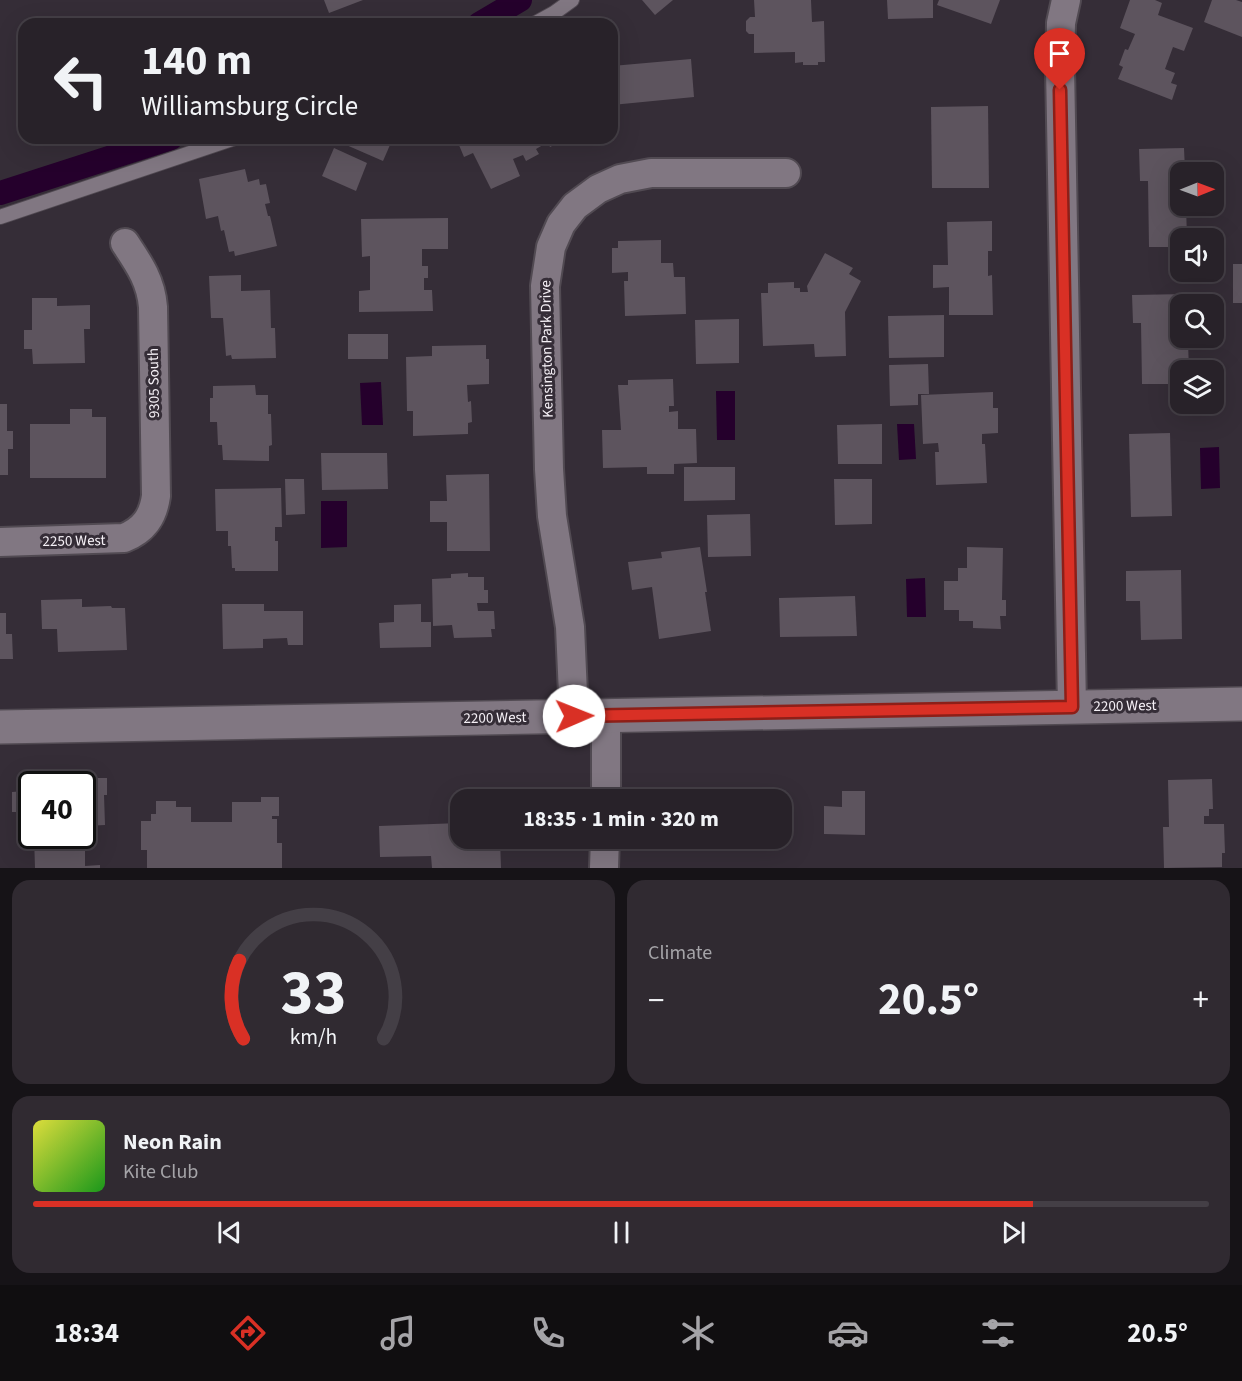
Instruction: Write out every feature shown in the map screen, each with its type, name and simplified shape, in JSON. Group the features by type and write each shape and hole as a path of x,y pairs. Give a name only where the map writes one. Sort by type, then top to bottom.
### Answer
{"street":[{"path":"1066,0 1060,22 1060,67 1072,707"},
{"name":"Kensington Park Drive","path":"574,716 570,627 552,516 549,469 545,286 551,247 561,224 575,206 598,189 620,179 651,173 786,173"},
{"name":"9305 South","path":"125,243 149,283 153,307 156,496 150,518 144,527"},
{"name":"2250 West","path":"0,542 114,540 124,538 144,527"},
{"name":"2200 West","path":"0,727 1242,704"},
{"path":"606,716 606,789"},
{"path":"603,868 604,849"}],"lane":[{"path":"545,18 572,0"},
{"path":"0,217 217,144"}],"shaded area":[{"path":"381,382 383,425 362,425 360,383"},
{"path":"716,391 735,391 735,440 717,440"},
{"path":"897,424 914,424 916,459 899,460"},
{"path":"1219,447 1220,488 1201,489 1200,448"},
{"path":"321,501 347,501 347,547 321,548"},
{"path":"925,578 926,617 907,617 906,579"}],"building":[{"path":"324,0 363,0 329,13"},
{"path":"642,0 673,0 655,15"},
{"path":"754,0 811,0 812,22 824,21 825,62 818,62 818,65 795,63 795,52 754,53 754,34 746,31 746,21 750,17 755,17"},
{"path":"887,0 933,0 933,18 888,19"},
{"path":"939,0 1000,0 991,24 937,5"},
{"path":"1130,0 1155,0 1162,3 1158,15 1193,28 1184,51 1173,47 1165,69 1175,73 1171,83 1177,85 1172,100 1118,79 1123,67 1119,65 1125,49 1128,50 1135,34 1120,28"},
{"path":"1212,0 1242,2 1242,37 1204,22"},
{"path":"691,59 694,97 618,104 618,65"},
{"path":"988,106 989,188 932,188 931,107"},
{"path":"344,144 390,144 383,161"},
{"path":"459,144 545,144 536,149 539,154 526,161 523,155 513,159 520,176 491,189 473,153 464,157"},
{"path":"334,148 367,163 356,191 322,176"},
{"path":"1184,148 1185,162 1170,162 1170,216 1186,216 1187,228 1170,228 1170,247 1149,247 1148,181 1140,181 1139,149"},
{"path":"245,169 248,182 259,179 260,185 266,184 270,203 265,204 277,246 235,256 234,251 229,252 218,216 206,219 199,179"},
{"path":"448,218 448,249 422,249 422,266 428,266 428,278 424,278 424,290 432,290 433,311 359,312 359,291 370,290 370,256 362,257 361,219"},
{"path":"992,221 992,251 988,251 988,276 992,275 993,315 949,315 949,287 933,288 933,265 948,265 947,222"},
{"path":"661,240 661,263 673,263 674,277 685,277 686,314 625,316 624,281 628,281 628,272 612,273 612,248 618,248 618,241"},
{"path":"825,253 853,268 849,274 861,281 845,312 846,356 815,357 814,344 763,346 761,293 768,293 768,283 794,282 794,288 800,288 800,292 808,292 807,286"},
{"path":"1233,264 1242,264 1242,303 1233,303"},
{"path":"241,275 241,291 270,290 271,328 275,328 276,358 232,359 231,355 226,356 223,318 211,318 209,276"},
{"path":"1170,294 1170,348 1188,348 1189,360 1170,360 1170,384 1142,384 1141,323 1133,323 1132,295"},
{"path":"32,298 57,298 57,306 90,305 90,329 84,329 85,363 33,364 32,349 24,349 24,330 32,330"},
{"path":"944,315 944,357 889,358 888,316"},
{"path":"739,319 739,363 696,364 695,320"},
{"path":"348,334 388,334 388,359 348,359"},
{"path":"486,345 486,359 489,359 489,384 467,385 468,402 471,401 472,422 468,423 468,434 413,436 413,411 407,411 406,357 432,356 432,346"},
{"path":"928,364 929,394 918,394 918,405 890,406 889,365"},
{"path":"673,379 674,406 669,406 669,412 678,411 678,429 696,429 697,463 674,464 674,474 647,474 647,467 603,468 602,430 621,430 618,385 628,385 628,380"},
{"path":"255,385 256,395 268,395 272,445 269,446 269,461 223,460 222,445 218,445 217,422 210,422 210,398 213,398 213,386"},
{"path":"993,392 993,408 998,408 998,433 982,434 982,444 985,444 987,483 936,485 935,452 939,452 938,443 923,444 921,395"},
{"path":"0,404 7,404 7,431 13,431 13,449 8,449 8,475 0,475"},
{"path":"70,409 92,409 92,417 106,417 106,478 30,478 30,424 70,424"},
{"path":"882,424 882,464 838,464 837,425"},
{"path":"1170,433 1172,516 1131,517 1129,434"},
{"path":"321,453 387,453 388,489 322,490"},
{"path":"684,467 735,467 735,500 684,501"},
{"path":"489,474 490,551 447,551 447,522 430,522 430,501 447,501 446,475"},
{"path":"285,479 304,479 305,514 286,515"},
{"path":"834,479 872,479 872,524 835,525"},
{"path":"281,488 282,527 275,527 275,541 278,541 278,571 235,571 235,568 232,568 231,546 228,546 228,531 216,531 215,489"},
{"path":"750,514 751,556 708,557 707,515"},
{"path":"700,547 711,631 659,639 652,587 632,590 628,562 662,558 661,552"},
{"path":"967,547 1003,548 1002,600 1006,600 1006,616 1000,616 1001,629 973,628 973,621 959,621 959,610 944,610 944,581 958,581 958,568 967,568"},
{"path":"1181,570 1182,639 1141,640 1140,601 1126,601 1126,571"},
{"path":"468,573 468,577 484,577 484,590 488,590 488,603 477,603 478,611 494,611 495,629 491,629 492,637 454,638 452,625 433,626 432,579 451,578 451,574"},
{"path":"855,596 857,636 780,637 779,598"},
{"path":"82,599 82,607 125,608 127,650 58,652 57,629 42,629 41,600"},
{"path":"222,604 264,604 264,611 303,611 303,645 288,645 287,638 263,639 263,648 223,649"},
{"path":"421,604 421,622 431,622 431,647 380,648 379,623 394,622 394,605"},
{"path":"0,613 6,613 6,634 12,634 13,659 0,659"},
{"path":"96,778 107,778 107,795 104,795 105,825 96,825"},
{"path":"1212,779 1213,809 1209,809 1209,816 1204,816 1204,824 1224,824 1225,853 1222,853 1222,867 1164,868 1163,827 1169,827 1168,780"},
{"path":"842,791 865,791 865,835 824,834 824,806 842,807"},
{"path":"12,792 18,792 18,812 12,812"},
{"path":"261,797 279,797 279,816 272,816 272,819 277,819 277,843 282,843 282,868 147,868 147,850 141,850 141,821 151,821 151,814 156,814 156,801 176,801 176,807 191,807 191,822 232,822 232,802 261,802"},
{"path":"450,823 450,849 500,849 501,868 432,868 431,856 380,857 379,826"},
{"path":"34,849 85,849 85,866 100,865 100,868 35,868"}],"waterway":[{"path":"489,18 520,0"},
{"path":"0,193 152,144"}],"route":[{"path":"574,716 1072,707 1060,90"}]}
